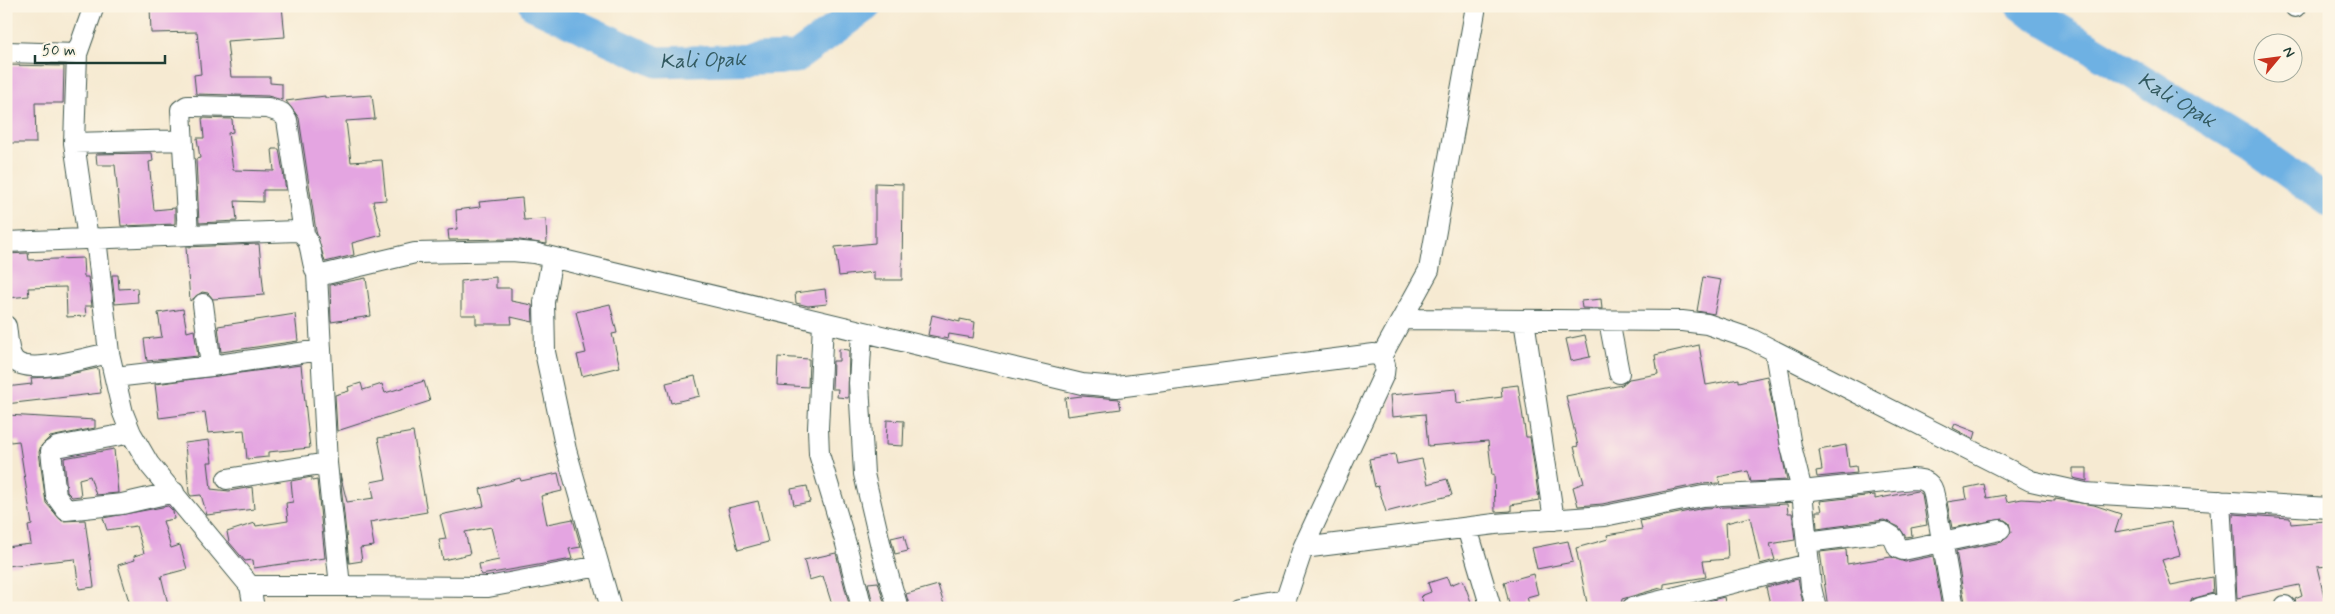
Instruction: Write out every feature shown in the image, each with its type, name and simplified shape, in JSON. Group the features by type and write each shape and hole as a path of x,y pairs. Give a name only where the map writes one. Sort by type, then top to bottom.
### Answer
{"street":[{"path":"94,6 78,54 74,142 122,413 149,464 250,586 254,608"},
{"path":"1381,357 1429,270 1476,6"},
{"path":"6,52 78,54"},
{"path":"188,235 181,110 187,106 268,108 282,113 287,120 304,233"},
{"path":"74,142 182,140"},
{"path":"6,242 259,231 297,230 304,233 308,238 317,274 327,463 340,586"},
{"path":"317,274 322,275 415,253 512,251 552,258 1082,384 1117,387 1363,354 1374,354 1381,357 1385,365 1384,374 1303,548 1284,604 1239,608"},
{"path":"552,258 544,302 545,352 566,450 611,608"},
{"path":"203,304 212,366"},
{"path":"1402,319 1682,321 1707,324 1728,330 1775,352 2031,481 2085,493 2329,508"},
{"path":"1524,320 1554,520"},
{"path":"1609,321 1618,372"},
{"path":"823,323 818,428 819,454 846,544 862,608"},
{"path":"6,326 10,352 14,360 28,367 110,353"},
{"path":"862,332 859,383 864,474 885,564 898,608"},
{"path":"115,377 212,366 320,350"},
{"path":"1775,352 1791,446 1802,491 1809,564 1816,608"},
{"path":"131,433 57,447 51,451 50,456 56,496 66,510 122,504 174,492"},
{"path":"227,479 327,463"},
{"path":"1303,548 1467,528 1604,516 1703,496 1802,491 1922,479 1933,488 1954,608"},
{"path":"2200,608 2225,605 2220,502"},
{"path":"1467,528 1491,608"},
{"path":"1807,542 1885,532 1893,537 1900,550 2000,530"},
{"path":"1632,608 1809,564"},
{"path":"250,586 488,586 599,566"}],"building":[{"path":"150,6 282,6 285,37 227,41 231,77 270,77 270,83 282,84 282,100 268,96 196,94 194,75 201,74 197,32 151,33"},
{"path":"6,65 64,66 63,103 35,103 36,143 6,143"},
{"path":"372,95 375,119 346,121 351,162 382,160 386,200 373,201 382,235 352,243 354,255 325,262 316,231 299,118 286,101 325,96 325,98"},
{"path":"202,118 232,119 233,132 228,133 233,170 274,171 272,149 279,149 286,190 263,190 263,202 235,201 237,221 199,223 196,159 200,158 197,138 204,138"},
{"path":"152,153 153,161 149,162 154,210 175,208 175,224 121,226 115,165 97,165 96,154"},
{"path":"875,183 903,184 902,280 874,280 874,272 839,276 835,247 875,243"},
{"path":"522,198 524,220 546,219 547,244 513,239 449,240 448,230 457,229 456,210 480,207 479,202"},
{"path":"259,244 264,295 213,299 208,293 202,292 190,301 186,247"},
{"path":"28,253 29,260 83,258 84,277 88,277 92,306 85,306 86,316 67,317 66,287 28,288 29,296 8,298 6,254"},
{"path":"112,275 118,275 119,289 137,288 138,302 115,304"},
{"path":"496,277 496,288 511,288 511,301 532,305 533,322 511,317 512,324 476,324 476,315 461,315 461,281"},
{"path":"1703,277 1721,280 1714,314 1697,311"},
{"path":"366,278 371,316 331,322 330,285"},
{"path":"825,289 827,304 808,306 796,303 795,293"},
{"path":"1601,299 1602,309 1582,308 1581,301"},
{"path":"610,304 617,333 612,334 620,367 582,376 577,355 586,353 576,312"},
{"path":"183,309 187,332 194,330 198,356 147,361 144,339 162,337 158,313"},
{"path":"295,314 298,341 221,352 218,326"},
{"path":"932,315 960,322 960,319 975,322 973,338 949,334 948,339 928,335"},
{"path":"1585,335 1590,357 1571,361 1566,339"},
{"path":"1699,345 1706,385 1739,379 1739,382 1767,376 1787,480 1751,482 1748,471 1718,477 1720,483 1701,484 1602,504 1578,506 1573,487 1584,483 1574,447 1578,446 1566,396 1622,385 1629,379 1658,374 1655,355"},
{"path":"839,349 849,350 848,398 837,397 838,389 832,389 833,361 839,361"},
{"path":"778,357 809,359 808,387 777,385"},
{"path":"301,365 310,448 268,452 268,457 247,459 244,430 208,433 205,412 159,418 155,384"},
{"path":"98,368 101,393 6,404 6,387 32,384 31,378 61,376"},
{"path":"695,376 700,396 671,403 666,383"},
{"path":"424,381 430,401 337,431 335,395 349,391 348,387 361,383 363,390 382,384 385,393"},
{"path":"1518,385 1526,437 1530,437 1539,500 1511,505 1511,511 1495,512 1494,474 1492,475 1488,441 1428,446 1425,414 1392,417 1390,395 1456,389 1457,403 1502,397 1501,387"},
{"path":"1082,396 1119,399 1121,409 1067,416 1065,398"},
{"path":"7,415 95,420 95,428 50,437 41,446 39,452 46,503 62,521 85,520 94,587 79,589 75,559 6,566 6,547 31,544 28,526 32,525 19,441 10,442"},
{"path":"887,420 904,421 903,446 886,445"},
{"path":"1955,424 1976,432 1974,439 1953,428"},
{"path":"413,432 427,512 370,522 374,546 360,548 362,561 349,563 340,474 347,502 374,498 371,482 386,479 378,438"},
{"path":"209,440 212,462 208,462 211,489 229,491 252,487 254,509 207,515 201,495 191,496 189,493 185,443"},
{"path":"1846,445 1849,467 1856,466 1857,473 1817,477 1816,471 1822,470 1819,450"},
{"path":"114,449 118,493 96,495 90,476 79,479 81,496 72,497 67,492 64,458"},
{"path":"1395,454 1397,464 1422,459 1428,484 1447,479 1452,495 1386,512 1378,486 1375,487 1369,459"},
{"path":"2073,468 2087,468 2087,481 2073,478"},
{"path":"558,473 562,491 541,496 547,524 573,519 581,547 569,549 572,559 481,575 479,564 499,560 491,527 465,532 470,554 443,560 439,540 446,539 440,515 484,506 480,489 520,478 521,481"},
{"path":"312,477 312,481 317,480 325,558 254,568 253,560 245,561 229,542 227,532 255,523 256,526 288,521 286,503 293,502 291,481"},
{"path":"1984,484 1987,498 2005,495 2007,502 2022,499 2055,501 2055,499 2094,505 2121,514 2115,532 2171,522 2180,555 2162,560 2171,585 2212,577 2213,593 2192,599 2188,608 1966,608 1956,551 2002,542 2011,533 2009,523 2003,519 1952,528 1947,502 1967,499 1965,488"},
{"path":"807,486 810,502 794,505 791,489"},
{"path":"1917,491 1922,494 1927,525 1911,528 1912,536 1906,537 1899,527 1884,520 1817,529 1816,511 1822,511 1820,501 1875,495 1875,499"},
{"path":"758,501 768,542 738,550 728,508"},
{"path":"1787,504 1788,513 1792,513 1795,540 1770,544 1775,560 1760,564 1750,517 1726,523 1728,559 1703,561 1706,577 1664,584 1664,587 1622,599 1621,605 1588,608 1576,548 1608,539 1607,535 1642,529 1640,521 1704,508"},
{"path":"168,506 173,511 174,519 163,521 171,548 180,545 187,569 161,576 169,608 131,608 118,565 135,560 134,556 144,553 136,526 107,530 103,518"},
{"path":"2233,514 2290,518 2291,524 2325,521 2329,566 2317,567 2327,608 2297,608 2295,599 2302,596 2299,585 2237,598"},
{"path":"904,535 908,551 895,554 891,538"},
{"path":"1568,541 1573,562 1537,569 1532,548"},
{"path":"1846,549 1847,564 1891,557 1905,562 1933,556 1942,608 1828,608 1820,552"},
{"path":"836,553 850,608 833,608 823,576 809,580 804,560"},
{"path":"1533,574 1538,594 1527,597 1530,608 1510,608 1504,582"},
{"path":"1447,577 1450,585 1463,580 1471,602 1455,608 1425,608 1421,596 1431,592 1428,583"},
{"path":"1798,579 1804,608 1771,608 1766,587"},
{"path":"878,582 886,608 874,608 868,583"},
{"path":"938,585 945,608 910,608 906,594"},
{"path":"1724,597 1726,608 1682,608"}],"waterway":[{"name":"Kali Opak","path":"535,6 657,62 795,58 866,6"},
{"name":"Kali Opak","path":"2021,6 2250,145 2329,202"}]}
